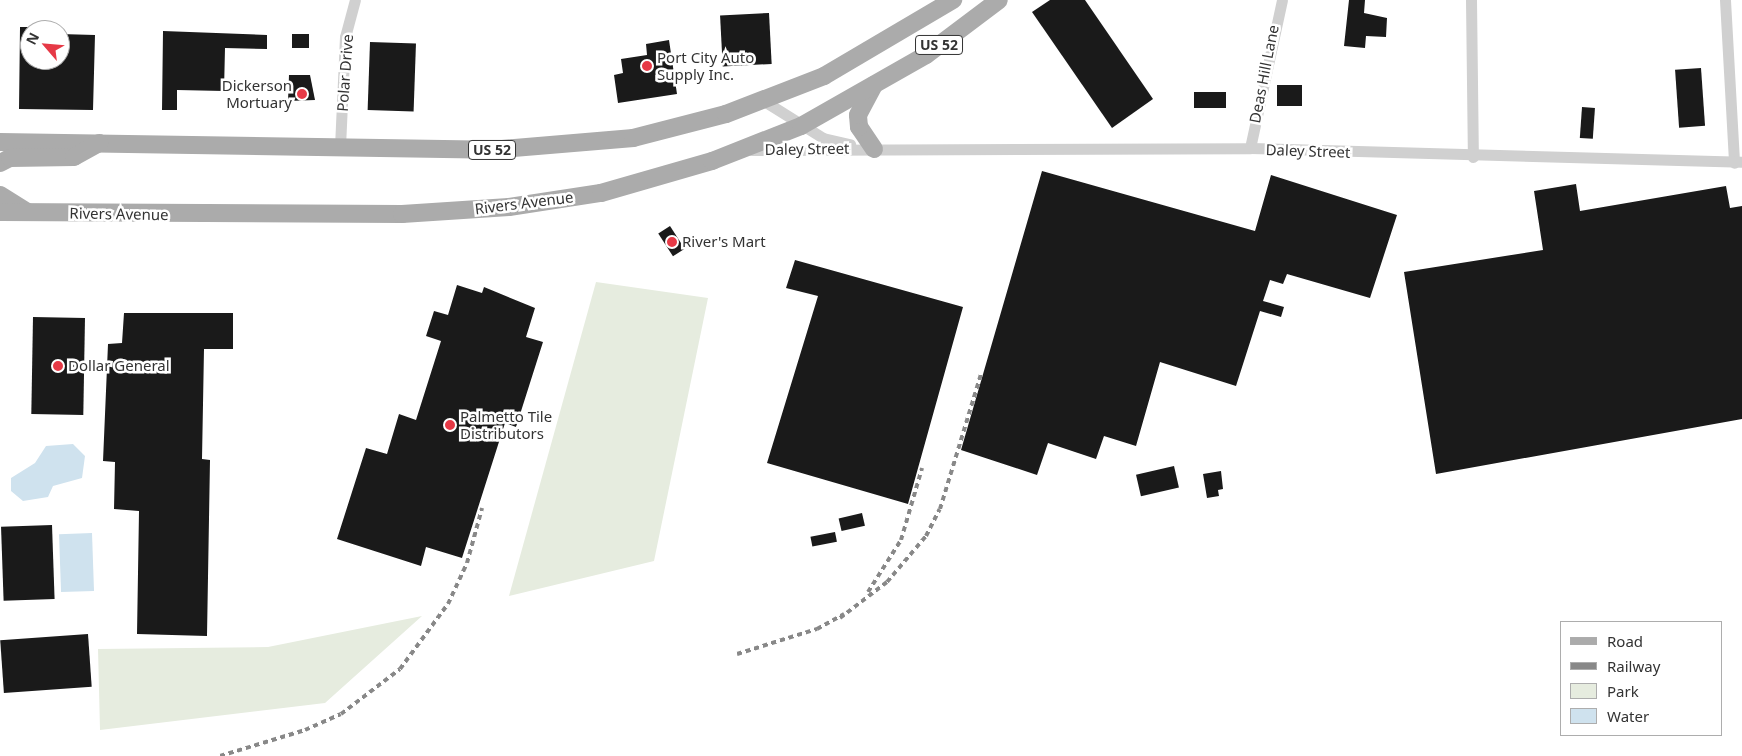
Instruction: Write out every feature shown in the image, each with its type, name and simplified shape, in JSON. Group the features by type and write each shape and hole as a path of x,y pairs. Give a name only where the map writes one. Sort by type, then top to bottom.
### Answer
{"main road":[{"name":"US 52","path":"0,142 490,150 633,138 764,101 866,54 953,0"},
{"name":"Rivers Avenue","path":"4,211 282,217 508,207 601,193 739,150 801,126 926,55 999,0"},
{"path":"874,148 859,127 858,115 875,84"},
{"path":"0,162 10,158 74,157 99,143"},
{"path":"0,194 29,213"}],"street":[{"name":"Polar Drive","path":"340,147 346,37 355,0"},
{"name":"Deas Hill Lane","path":"1250,148 1282,0"},
{"path":"1471,0 1473,157"},
{"path":"1725,0 1738,162"},
{"name":"Daley Street","path":"764,101 801,126 823,138 874,148"},
{"name":"Daley Street","path":"739,150 1250,148 1473,157 1738,162"}],"green space":[{"path":"596,282 708,298 654,561 509,596"},
{"path":"422,616 325,703 100,730 98,649 268,647"}],"water":[{"path":"73,444 85,456 82,478 53,486 48,497 23,501 11,491 11,478 35,463 46,446"},
{"path":"92,533 94,591 61,592 59,534"}],"building":[{"path":"1050,0 1085,0 1153,99 1112,128 1032,12"},
{"path":"1349,0 1365,0 1364,13 1387,18 1386,37 1366,36 1365,48 1344,46"},
{"path":"769,13 772,64 723,66 720,16"},
{"path":"20,27 20,70 70,70 70,34 95,35 93,110 19,109"},
{"path":"163,31 267,35 267,49 225,48 224,91 177,90 177,110 162,110"},
{"path":"292,34 309,34 309,48 292,48"},
{"name":"Port City Auto Supply Inc.","path":"669,40 677,94 618,103 614,75 623,73 621,59 647,55 646,44"},
{"path":"370,42 416,44 414,112 368,110"},
{"path":"1701,68 1705,126 1679,128 1675,70"},
{"name":"Dickerson Mortuary","path":"289,75 310,75 315,100 288,101"},
{"path":"1277,85 1302,85 1302,106 1277,106"},
{"path":"1194,92 1226,92 1226,108 1194,108"},
{"path":"1582,107 1595,108 1593,139 1580,138"},
{"path":"1042,171 1255,231 1271,175 1397,215 1370,298 1287,274 1283,284 1270,280 1263,301 1284,307 1281,317 1260,311 1236,386 1160,362 1136,446 1104,436 1096,459 1048,443 1037,475 961,450"},
{"path":"1576,184 1580,211 1726,186 1730,208 1742,206 1742,419 1436,474 1404,272 1543,250 1534,191"},
{"name":"River's Mart","path":"670,226 685,249 673,256 658,234"},
{"path":"795,260 963,307 908,504 767,463 818,296 786,288"},
{"name":"Palmetto Tile Distributors","path":"457,285 482,293 484,287 535,308 526,337 543,342 516,427 505,423 462,558 426,547 421,566 337,539 366,448 387,454 399,414 416,420 441,341 426,336 434,311 448,315"},
{"path":"124,313 233,313 233,349 204,349 202,459 210,460 207,636 137,634 139,511 114,509 115,462 103,461 108,344 122,343"},
{"name":"Dollar General","path":"33,317 85,318 83,415 31,414"},
{"path":"1174,466 1179,487 1141,496 1136,475"},
{"path":"1221,471 1223,489 1218,490 1219,496 1207,498 1203,474"},
{"path":"862,513 865,526 842,531 839,518"},
{"path":"52,525 55,599 4,601 1,527"},
{"path":"835,532 837,542 812,547 810,537"},
{"path":"88,634 92,687 4,693 0,640"}],"railway":[{"path":"840,618 887,582 926,536 940,509 981,374"},
{"path":"868,592 901,540 922,468"},
{"path":"220,756 305,730 341,714 400,669 448,604 467,563 482,508"},
{"path":"737,654 817,629 844,614"}],"place":[{"name":"Port City Auto Supply Inc.","path":"647,66"},
{"name":"Dickerson Mortuary","path":"302,94"},
{"name":"River's Mart","path":"672,242"},
{"name":"Dollar General","path":"58,366"},
{"name":"Palmetto Tile Distributors","path":"450,425"}]}
